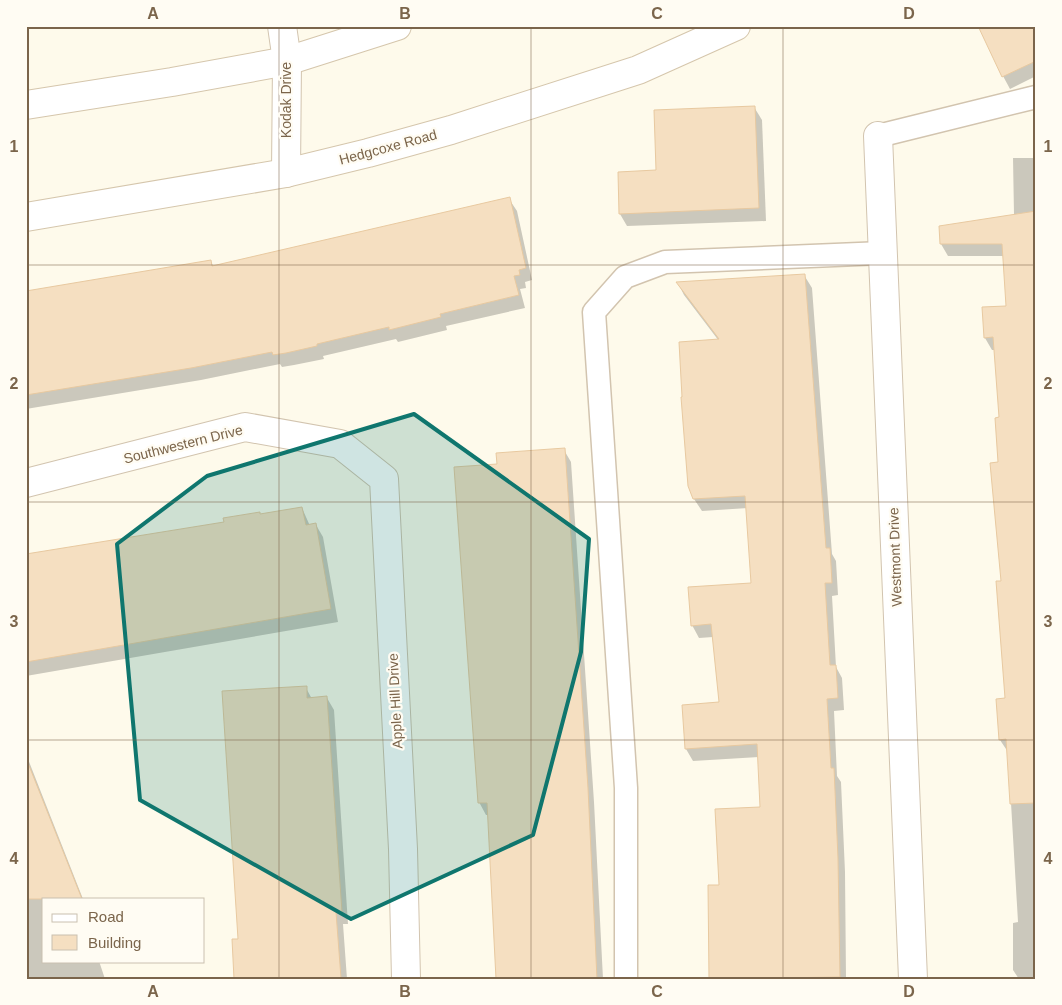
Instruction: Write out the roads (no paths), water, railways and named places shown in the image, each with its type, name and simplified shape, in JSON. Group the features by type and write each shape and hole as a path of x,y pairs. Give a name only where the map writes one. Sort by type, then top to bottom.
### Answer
{"street":[{"name":"Kodak Drive","path":"282,26 287,61 286,173"},
{"path":"26,105 172,82 287,61 396,26"},
{"name":"Hedgcoxe Road","path":"26,217 286,173 368,153 451,130 638,70 736,26"},
{"name":"Westmont Drive","path":"878,136 913,979"},
{"name":"Southwestern Drive","path":"26,483 245,427 340,444"},
{"name":"Apple Hill Drive","path":"340,444 384,479 403,849 406,979"}],"lane":[{"path":"878,136 1036,97"},
{"path":"626,979 626,788 594,312 625,277 665,262 883,253"}]}
